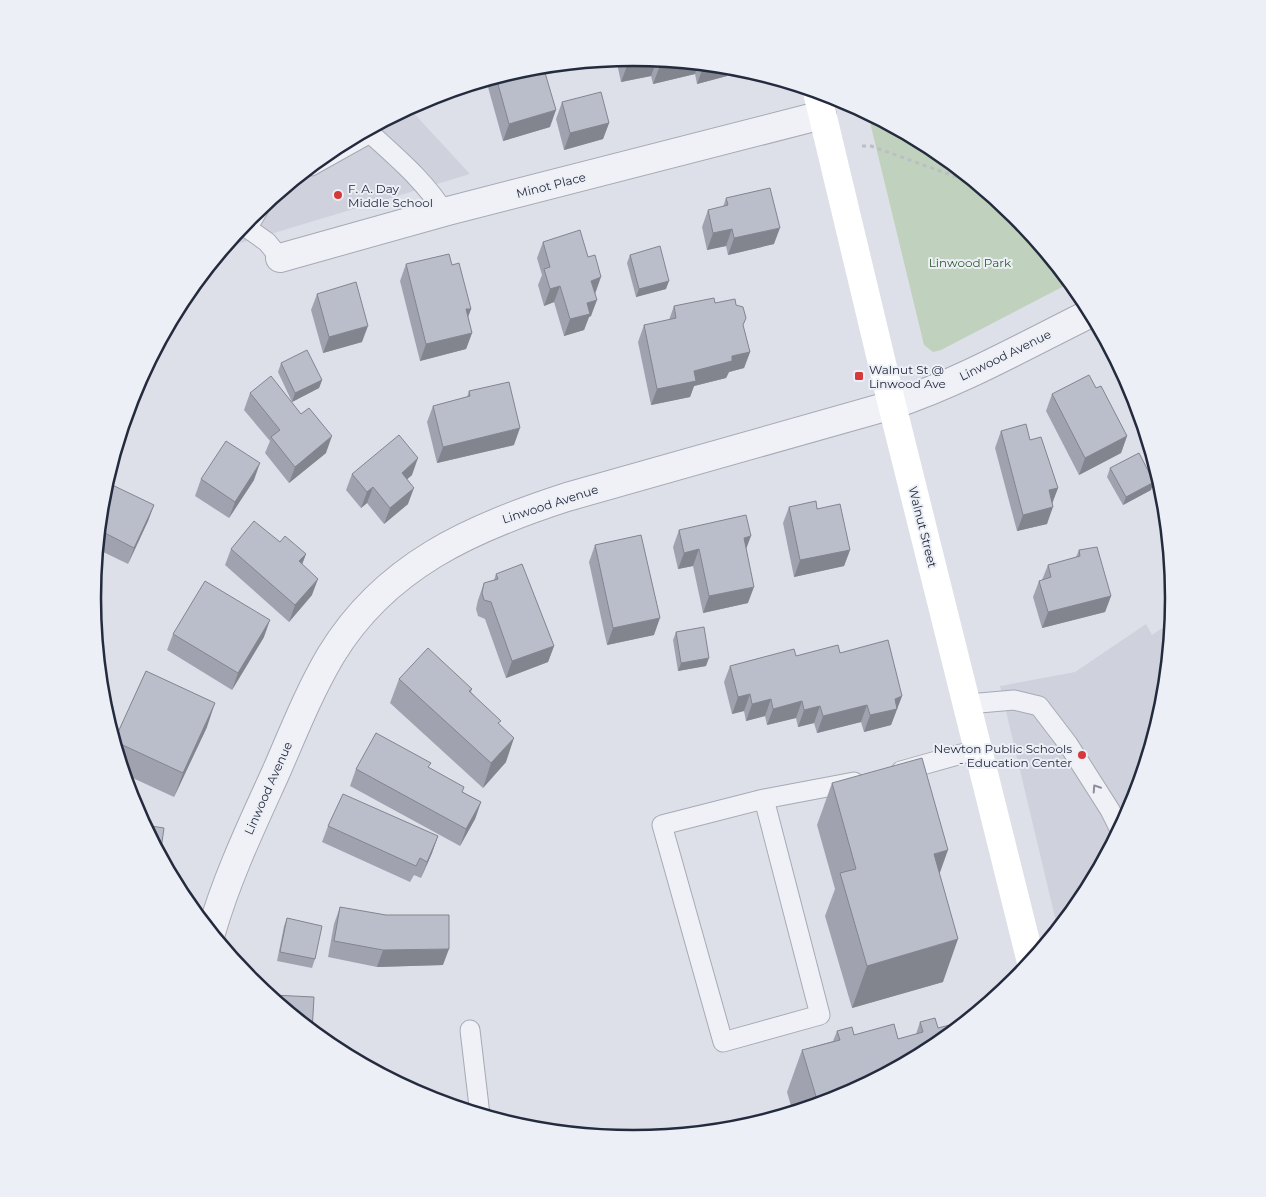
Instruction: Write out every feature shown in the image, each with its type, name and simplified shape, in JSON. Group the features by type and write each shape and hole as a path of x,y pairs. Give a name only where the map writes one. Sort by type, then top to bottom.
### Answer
{"main road":[{"name":"Walnut Street","path":"819,103 1029,953"}],"street":[{"name":"Minot Place","path":"280,258 819,103"},
{"name":"Linwood Avenue","path":"213,926 223,894 239,854 322,671 342,638 380,593 427,557 464,536 526,510 576,494 892,405 936,389 1084,316"}],"lane":[{"path":"372,135 420,180 435,197 444,212"},
{"path":"250,229 267,242 280,258"},
{"path":"968,704 1014,700 1039,706 1068,744 1116,822"},
{"path":"764,799 820,1015 722,1042 662,824 764,799 878,778 979,749"},
{"path":"470,1030 479,1108"}],"path":[{"path":"831,153 867,145 960,178"}],"shaded area":[{"name":"F. A. Day Middle School","path":"414,114 470,174 236,244 282,198 309,176 367,138"},
{"name":"Newton Public Schools - Education Center","path":"1146,624 1152,635 1164,627 1161,668 1155,702 1137,770 1125,802 1094,865 1056,922 1000,686 1075,672"}],"green space":[{"name":"Linwood Park","path":"870,122 929,156 984,198 1033,248 1064,286 941,350 933,352 924,345"}],"building":[{"path":"545,74 556,110 509,124 498,83"},
{"path":"601,92 609,123 570,133 562,102"},
{"path":"770,188 780,228 734,238 732,229 713,233 708,210 728,205 726,198"},
{"path":"580,230 588,257 595,255 601,277 591,281 597,300 587,303 590,314 570,319 560,286 550,289 544,269 550,267 543,242"},
{"path":"660,246 669,281 639,289 630,255"},
{"path":"449,254 452,265 459,263 471,309 466,309 472,333 426,344 406,264"},
{"path":"356,282 368,326 329,337 317,294"},
{"path":"714,298 715,303 735,299 736,305 743,307 746,318 743,325 750,352 732,356 732,361 694,371 696,381 657,389 644,325 676,318 674,306"},
{"path":"307,350 322,380 295,393 281,363"},
{"path":"1089,375 1096,388 1101,386 1127,436 1085,458 1052,394"},
{"path":"271,376 301,414 309,408 332,436 295,467 271,437 280,430 250,393"},
{"path":"509,382 520,428 443,447 433,406 470,396 469,391"},
{"path":"1026,424 1030,440 1041,437 1058,488 1049,490 1053,507 1023,515 1001,431"},
{"path":"399,435 418,458 402,473 414,488 390,508 373,487 367,492 352,474"},
{"path":"226,441 260,463 235,502 201,479"},
{"path":"1139,453 1150,475 1152,483 1126,497 1110,468"},
{"path":"113,485 154,505 134,548 105,533"},
{"path":"816,501 817,509 840,504 850,550 800,560 789,507"},
{"path":"746,515 751,536 744,538 754,587 709,596 699,549 684,553 679,530"},
{"path":"254,521 280,542 285,536 306,554 299,561 318,579 295,605 231,549"},
{"path":"641,535 660,618 613,628 595,545"},
{"path":"1097,547 1111,596 1048,612 1039,581 1051,577 1048,565 1080,556 1079,550"},
{"path":"522,564 554,646 512,661 491,602 484,600 482,593 484,583 498,579 496,574"},
{"path":"205,581 270,620 238,673 173,634"},
{"path":"704,627 709,658 681,663 676,632"},
{"path":"888,640 902,696 895,699 897,709 870,715 867,705 823,716 820,706 804,710 802,701 773,709 771,699 752,704 750,694 738,697 730,666 794,649 796,656 838,645 840,653"},
{"path":"428,648 472,689 469,691 501,721 498,723 514,738 491,763 399,679"},
{"path":"146,671 215,703 183,773 121,744 118,732"},
{"path":"376,733 431,763 428,767 464,787 462,792 481,802 466,829 356,769"},
{"path":"922,758 948,850 934,854 958,939 867,966 840,873 856,869 832,783"},
{"path":"343,794 438,836 427,862 420,858 416,866 328,826"},
{"path":"152,826 164,828 162,845"},
{"path":"340,907 386,915 449,915 449,949 383,950 334,941"},
{"path":"287,918 322,926 315,959 280,952"},
{"path":"278,995 314,997 312,1023"},
{"path":"935,1018 938,1028 952,1024 929,1041 868,1076 817,1098 802,1050 840,1040 837,1031 852,1027 854,1035 894,1024 898,1039 923,1032 920,1022"}],"place":[{"name":"F. A. Day Middle School","path":"338,195"},
{"name":"Walnut St @ Linwood Ave","path":"859,376"},
{"name":"Newton Public Schools - Education Center","path":"1082,755"}]}
